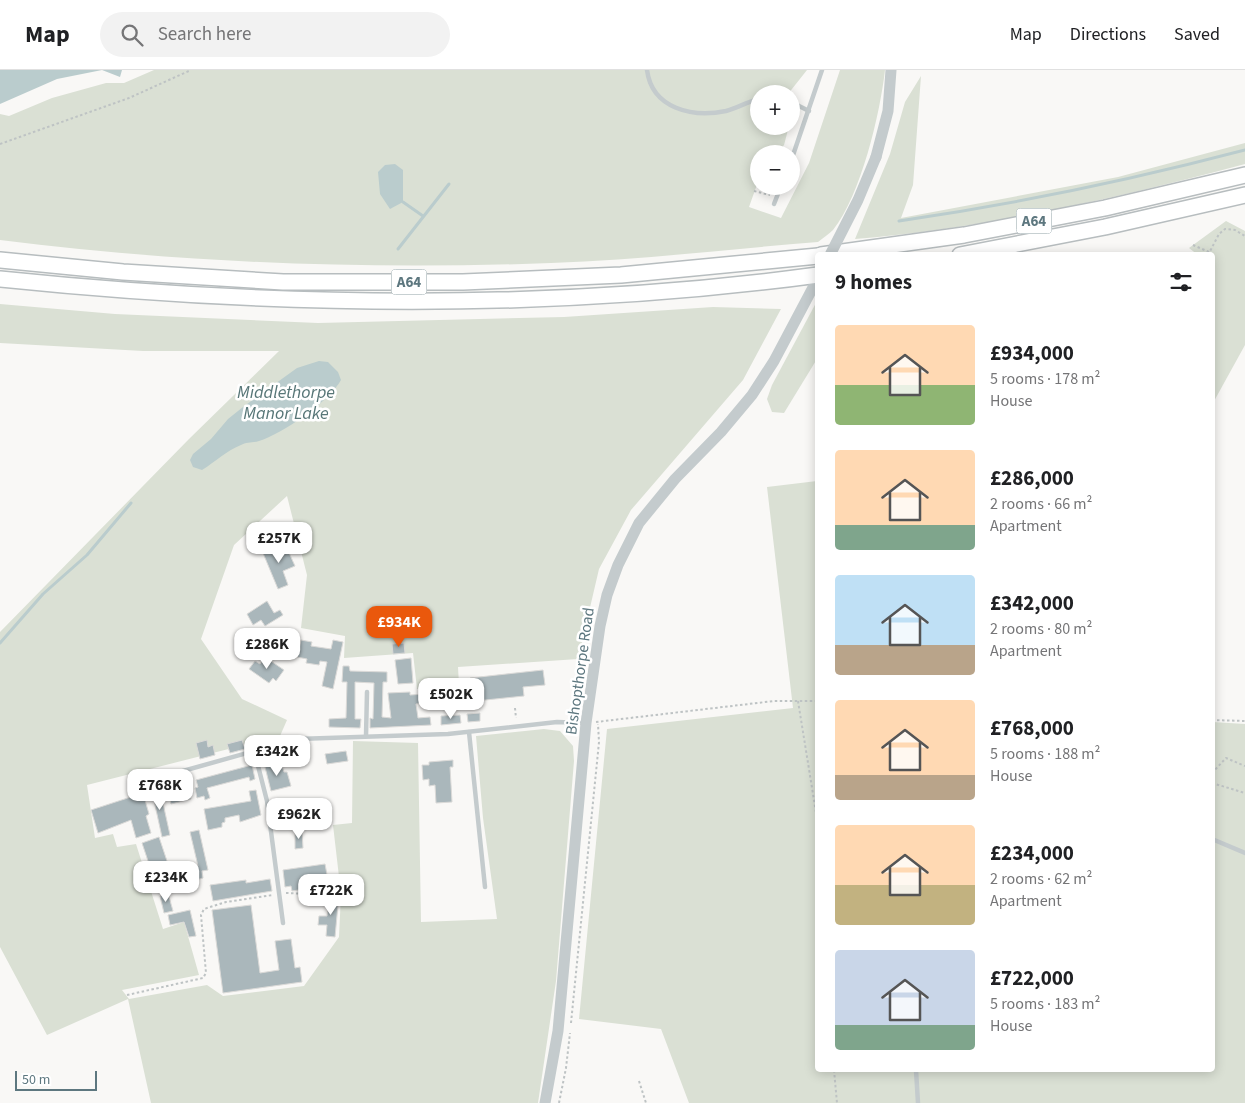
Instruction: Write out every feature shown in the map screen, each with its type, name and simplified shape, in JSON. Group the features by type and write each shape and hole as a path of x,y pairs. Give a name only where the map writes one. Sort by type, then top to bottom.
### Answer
{"highway":[{"name":"A64","path":"843,252 964,235 1086,212 1245,175"},
{"name":"A64","path":"976,252 1106,227 1245,195"},
{"name":"A64","path":"0,260 123,272 283,282 463,282 622,275 815,256"},
{"name":"A64","path":"0,279 121,292 284,300 466,301 624,294 815,276"}],"street":[{"path":"832,252 858,200 876,157 888,111 891,70"},
{"name":"Bishopthorpe Road","path":"546,1103 558,1031 592,722 600,626 607,595 618,565 640,523 675,479 721,432 752,395 774,361 815,282"}],"lane":[{"path":"647,70 652,89 673,108 686,112 728,111 743,102 750,101"},
{"path":"797,145 822,70"},
{"path":"800,106 809,111"},
{"path":"774,204 777,196"},
{"path":"366,736 367,692"},
{"path":"165,776 254,750 308,738 469,732 557,722 592,722"},
{"path":"469,732 484,887"},
{"path":"254,750 267,801 283,923"},
{"path":"1215,840 1245,853"},
{"path":"916,1072 918,1103"}],"path":[{"path":"0,144 129,98 191,70"},
{"path":"772,195 777,196"},
{"path":"1210,252 1219,234 1225,229 1235,230 1245,236"},
{"path":"1193,246 1205,252"},
{"path":"559,1103 566,1068 599,742 592,722 774,701 815,701"},
{"path":"798,701 815,806"},
{"path":"515,708 518,727"},
{"path":"1215,720 1245,721"},
{"path":"1215,770 1226,758 1245,766"},
{"path":"1215,784 1245,793"},
{"path":"127,995 203,978 206,973 201,915 204,909 226,902 272,896 280,891 289,895 308,894 334,884"},
{"path":"834,1072 837,1103"},
{"path":"639,1081 646,1103"}],"shaded area":[{"path":"154,70 807,70 795,85 750,85 750,135 787,135 784,145 750,145 750,195 753,195 749,207 781,218 793,195 800,195 800,181 809,163 840,70 885,70 874,131 860,176 843,215 833,230 818,242 584,262 413,266 275,263 206,259 68,248 0,240 0,114 9,116 52,98 106,83 124,83"},
{"path":"921,76 913,185 901,218 1118,177 1245,143 1245,164 1149,189 1052,210 954,227 855,239 890,154 905,102"},
{"path":"1226,221 1245,231 1245,345 1215,399 1215,252 1194,252 1189,248"},
{"path":"0,304 115,314 318,323 564,317 713,307 781,309 743,380 631,510 599,569 578,659 458,667 459,685 417,689 413,653 344,658 345,636 301,628 307,575 287,496 234,545 201,639 242,699 287,720 280,736 87,785 95,838 113,834 117,847 136,844 163,929 184,922 199,975 122,990 129,999 207,985 223,996 304,986 339,937 341,894 333,825 352,823 353,741 418,743 421,922 497,919 483,818 476,736 544,729 560,731 573,746 574,761 556,981 538,1103 151,1103 128,999 47,1035 0,947 0,632 189,439 279,351 143,351 0,343"},
{"path":"815,305 815,362 784,413 772,412 767,399 772,385"},
{"path":"815,481 815,1072 1215,1072 1215,722 1245,724 1245,1103 689,1103 661,1029 579,1019 607,729 793,708 767,487"}],"water":[{"path":"0,70 102,70 57,79 0,104"},
{"path":"102,70 122,70 120,77"},
{"path":"395,164 403,170 403,202 390,209 380,194 378,172 385,165"},
{"name":"Middlethorpe Manor Lake","path":"319,361 328,362 338,372 341,380 316,407 269,437 245,443 225,453 202,470 193,467 190,460 193,454 211,439 228,419 297,368"}],"building":[{"path":"285,544 295,566 283,571 288,585 278,589 263,553"},
{"path":"267,601 274,613 280,610 283,615 265,626 261,620 253,625 247,614"},
{"path":"301,640 312,642 311,646 331,649 333,640 343,642 333,689 322,686 327,662 320,661 319,665 306,663 307,659 297,657"},
{"path":"404,643 405,653 393,654 392,644"},
{"path":"265,657 284,670 276,681 273,678 269,683 249,669 255,661 260,664"},
{"path":"411,658 413,683 398,684 395,660"},
{"path":"343,666 349,666 350,671 387,672 387,682 383,682 382,717 391,718 388,693 410,692 410,695 458,692 459,699 416,704 418,718 430,717 431,725 370,728 370,718 373,719 374,683 355,682 355,719 361,719 360,728 329,727 329,719 346,718 347,682 342,682"},
{"path":"543,670 545,685 523,687 524,696 466,702 464,690 472,689 470,678"},
{"path":"480,713 480,721 468,722 467,714"},
{"path":"460,715 461,723 441,725 441,716"},
{"path":"207,740 208,747 213,745 215,755 200,759 196,743"},
{"path":"242,740 245,749 230,753 227,744"},
{"path":"346,751 348,761 327,764 325,754"},
{"path":"453,760 453,767 450,767 452,802 436,803 435,785 429,786 429,779 423,780 422,765 429,765 429,762"},
{"path":"281,763 284,772 287,772 291,786 271,791 265,767"},
{"path":"252,765 255,779 250,781 249,777 207,788 210,798 205,800 204,796 197,798 195,788 198,787 196,780"},
{"path":"186,777 191,799 171,804 166,782"},
{"path":"159,785 170,835 162,837 151,787"},
{"path":"256,790 261,815 240,822 239,815 225,818 222,827 208,830 204,809 251,801 249,791"},
{"path":"143,793 149,814 146,816 151,833 136,838 131,820 98,833 91,810"},
{"path":"199,830 208,870 202,871 203,878 189,882 187,876 183,877 181,870 198,866 190,832"},
{"path":"295,831 302,831 303,848 295,849"},
{"path":"159,837 168,864 151,870 142,843"},
{"path":"325,864 328,880 310,882 311,888 292,891 291,886 285,887 283,870"},
{"path":"270,879 272,891 213,901 210,885 246,880 246,883"},
{"path":"168,893 173,911 164,913 160,896"},
{"path":"330,893 339,894 335,937 326,936 327,925 318,925 319,916 327,916"},
{"path":"251,905 260,973 279,970 275,941 291,939 295,968 300,967 302,982 223,993 212,910"},
{"path":"190,910 196,936 189,937 184,922 170,925 168,915"}],"waterway":[{"path":"899,221 1073,190 1245,150"},
{"path":"398,249 449,184"},
{"path":"403,202 423,216"},
{"path":"0,643 43,594 87,555 131,503"}]}
